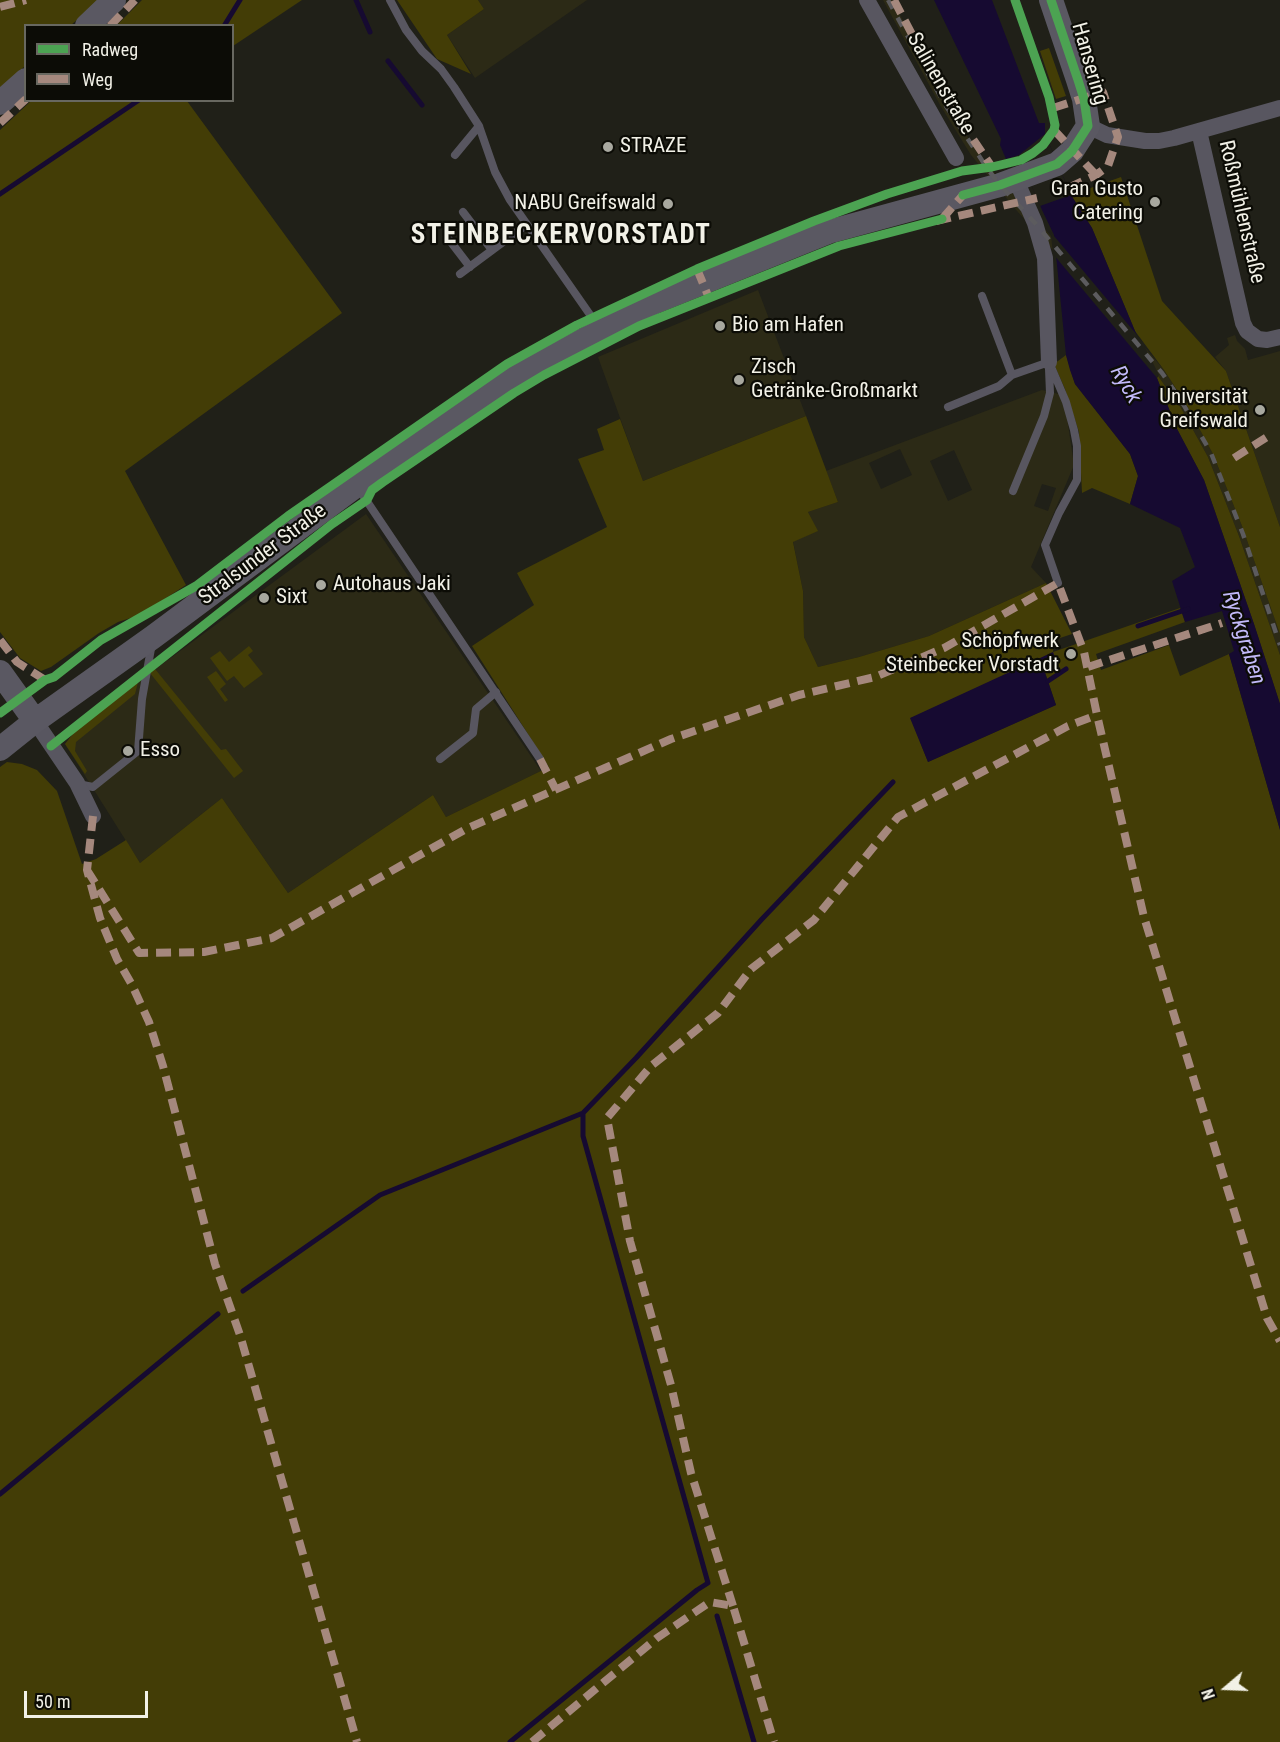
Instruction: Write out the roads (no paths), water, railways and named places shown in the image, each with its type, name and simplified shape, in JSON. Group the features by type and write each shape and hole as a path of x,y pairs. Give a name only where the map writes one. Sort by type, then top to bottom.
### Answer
{"main road":[{"path":"89,24 114,0"},
{"name":"Hansering","path":"1051,0 1081,89 1088,126 1072,151 1058,164"},
{"path":"0,103 24,82"},
{"name":"Stralsunder Straße","path":"0,749 426,435 499,387 600,330 657,301 828,232 1022,178 1058,164"},
{"path":"0,672 35,722"}],"street":[{"name":"Salinenstraße","path":"867,0 956,158"},
{"path":"1088,126 1107,135 1158,141 1280,108"},
{"name":"Roßmühlenstraße","path":"1198,131 1236,306 1246,331 1252,336 1267,340 1280,337"},
{"path":"1022,178 1045,258 1049,362"},
{"path":"35,722 77,783 93,816"}],"lane":[{"path":"390,0 406,30 447,78 479,126 495,171 510,200 600,330"},
{"path":"455,155 479,126"},
{"path":"463,212 492,250"},
{"path":"460,274 526,225"},
{"path":"447,237 470,267"},
{"path":"982,296 1012,375"},
{"path":"948,407 999,386 1012,375 1049,362"},
{"path":"1013,491 1044,416 1050,393 1049,362"},
{"path":"1049,362 1066,402 1077,446 1077,480 1045,545 1058,583"},
{"path":"357,485 540,759"},
{"path":"77,783 93,787 138,751 142,699 153,637"},
{"path":"440,759 473,733 477,709 496,693"}],"water":[{"path":"934,0 992,0 1039,123 1045,123 1045,134 1071,195 1092,228 1176,427 1204,480 1280,704 1280,830 1229,654 1234,651 1222,611 1185,622 1172,581 1195,567 1180,528 1130,504 1138,476 1130,454 1075,384 1070,370 1066,355 1054,235 1019,155 1006,159 1000,145 1001,139"},
{"path":"1053,652 1057,663 1044,670 1056,705 928,762 910,718"}],"waterway":[{"path":"225,24 240,0"},
{"path":"356,0 370,32"},
{"path":"388,61 422,105"},
{"path":"0,194 136,102"},
{"path":"1138,626 1188,609"},
{"path":"1048,681 1066,669"},
{"path":"510,1742 708,1583 583,1136 583,1113 762,919 893,782"},
{"path":"243,1291 380,1195 583,1113"},
{"path":"0,1494 218,1314"},
{"path":"717,1616 754,1742"}],"railway":[{"path":"888,0 944,103 987,168 1162,373 1182,402 1211,453 1243,534 1280,645"}],"place":[{"name":"STRAZE","path":"608,147"},
{"name":"Gran Gusto Catering","path":"1155,202"},
{"name":"NABU Greifswald","path":"668,204"},
{"name":"Bio am Hafen","path":"720,326"},
{"name":"Zisch Getränke-Großmarkt","path":"739,380"},
{"name":"Universität Greifswald","path":"1260,410"},
{"name":"Autohaus Jaki","path":"321,585"},
{"name":"Sixt","path":"264,598"},
{"name":"Schöpfwerk Steinbecker Vorstadt","path":"1071,654"},
{"name":"Esso","path":"128,751"}],"district":[{"name":"STEINBECKERVORSTADT","path":"561,236"}],"water label":[{"name":"Ryck","path":"1125,385"},
{"name":"Ryckgraben","path":"1243,638"}]}
